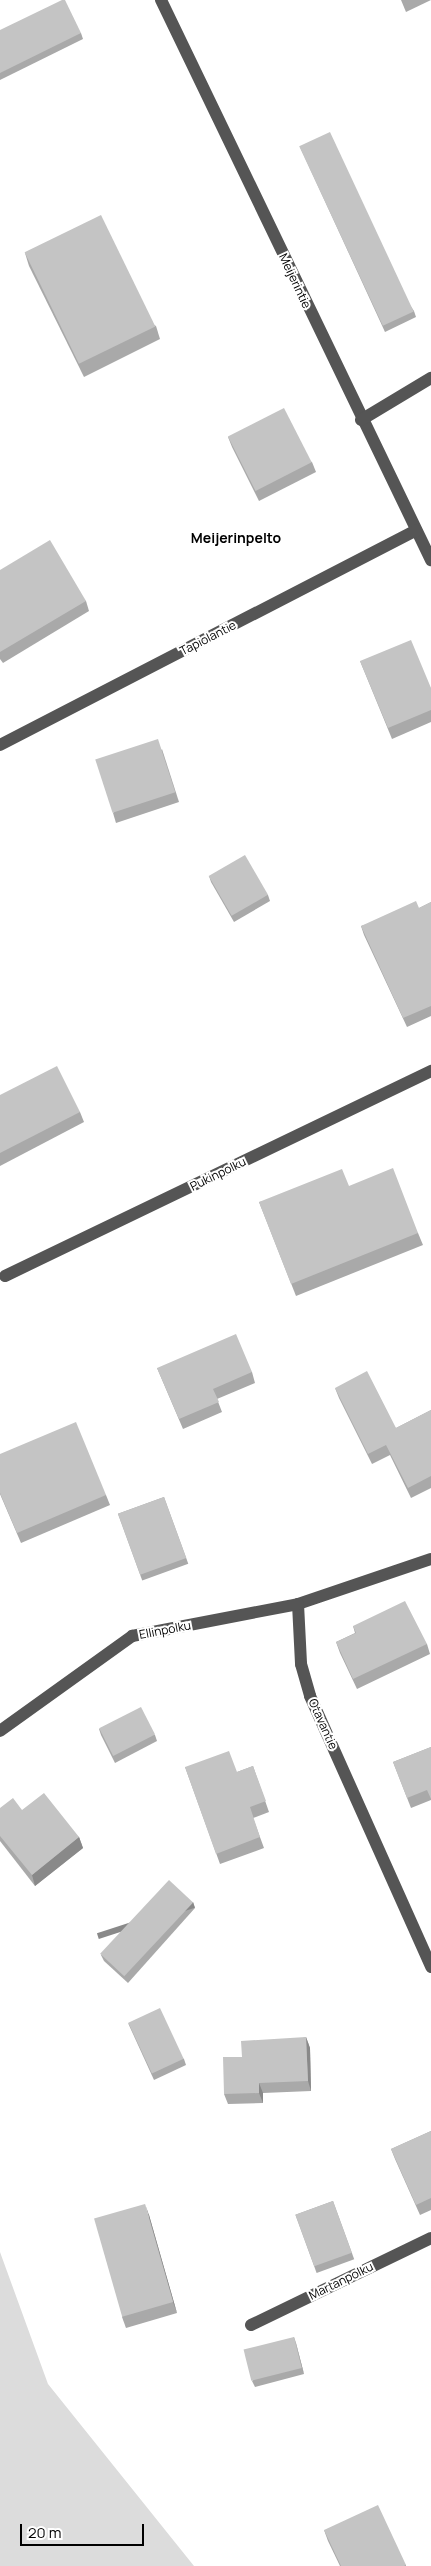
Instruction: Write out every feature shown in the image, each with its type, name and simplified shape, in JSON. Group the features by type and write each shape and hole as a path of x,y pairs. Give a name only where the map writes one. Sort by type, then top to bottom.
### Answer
{"street":[{"name":"Meijerintie","path":"161,0 361,420 431,560"},
{"path":"361,420 431,378"},
{"name":"Tapiolantie","path":"0,746 416,530"},
{"name":"Pukinpolku","path":"5,1276 431,1071"},
{"path":"298,1604 431,1559"},
{"name":"Ellinpolku","path":"0,1731 132,1636 298,1604"},
{"name":"Otavantie","path":"298,1604 301,1664 310,1696 431,1967"},
{"name":"Martanpolku","path":"252,2325 431,2238"}],"shaded area":[{"path":"0,2252 48,2384 194,2566 0,2566"}],"building":[{"path":"65,0 81,33 0,73 0,30"},
{"path":"330,132 414,311 383,326 299,146"},
{"path":"101,215 155,326 79,364 25,252"},
{"path":"284,408 312,462 256,491 228,437"},
{"path":"50,540 86,601 0,652 0,570"},
{"path":"411,640 431,688 431,710 388,728 360,661"},
{"path":"158,739 175,792 113,813 95,759"},
{"path":"245,855 268,895 232,916 209,876"},
{"path":"416,901 419,908 431,902 431,1006 403,1018 361,926"},
{"path":"57,1066 80,1112 0,1153 0,1095"},
{"path":"393,1168 418,1233 291,1284 259,1202 342,1169 349,1186"},
{"path":"236,1334 252,1372 213,1389 219,1402 179,1419 157,1368"},
{"path":"367,1371 396,1428 431,1410 431,1476 408,1488 386,1445 368,1454 335,1388"},
{"path":"76,1422 106,1495 17,1533 0,1493 0,1454"},
{"path":"164,1497 186,1558 140,1575 118,1514"},
{"path":"405,1601 427,1644 353,1679 336,1642 356,1633 353,1626"},
{"path":"141,1707 155,1735 113,1756 99,1728"},
{"path":"431,1747 431,1799 427,1790 407,1798 393,1762"},
{"path":"229,1751 237,1772 253,1766 266,1801 250,1807 260,1837 216,1854 185,1767"},
{"path":"44,1793 79,1837 32,1875 0,1836 0,1808 13,1798 22,1810"},
{"path":"169,1880 193,1903 124,1976 100,1954"},
{"path":"160,2008 184,2059 152,2074 128,2023"},
{"path":"306,2037 308,2081 259,2083 259,2093 224,2094 223,2057 242,2057 241,2041"},
{"path":"431,2131 431,2198 416,2205 391,2149"},
{"path":"333,2201 352,2253 314,2266 295,2215"},
{"path":"145,2204 173,2302 122,2317 94,2219"},
{"path":"294,2337 302,2368 251,2381 244,2350"},
{"path":"378,2505 406,2565 341,2566 324,2530"}],"district":[{"name":"Meijerinpelto","path":"236,538"}]}
